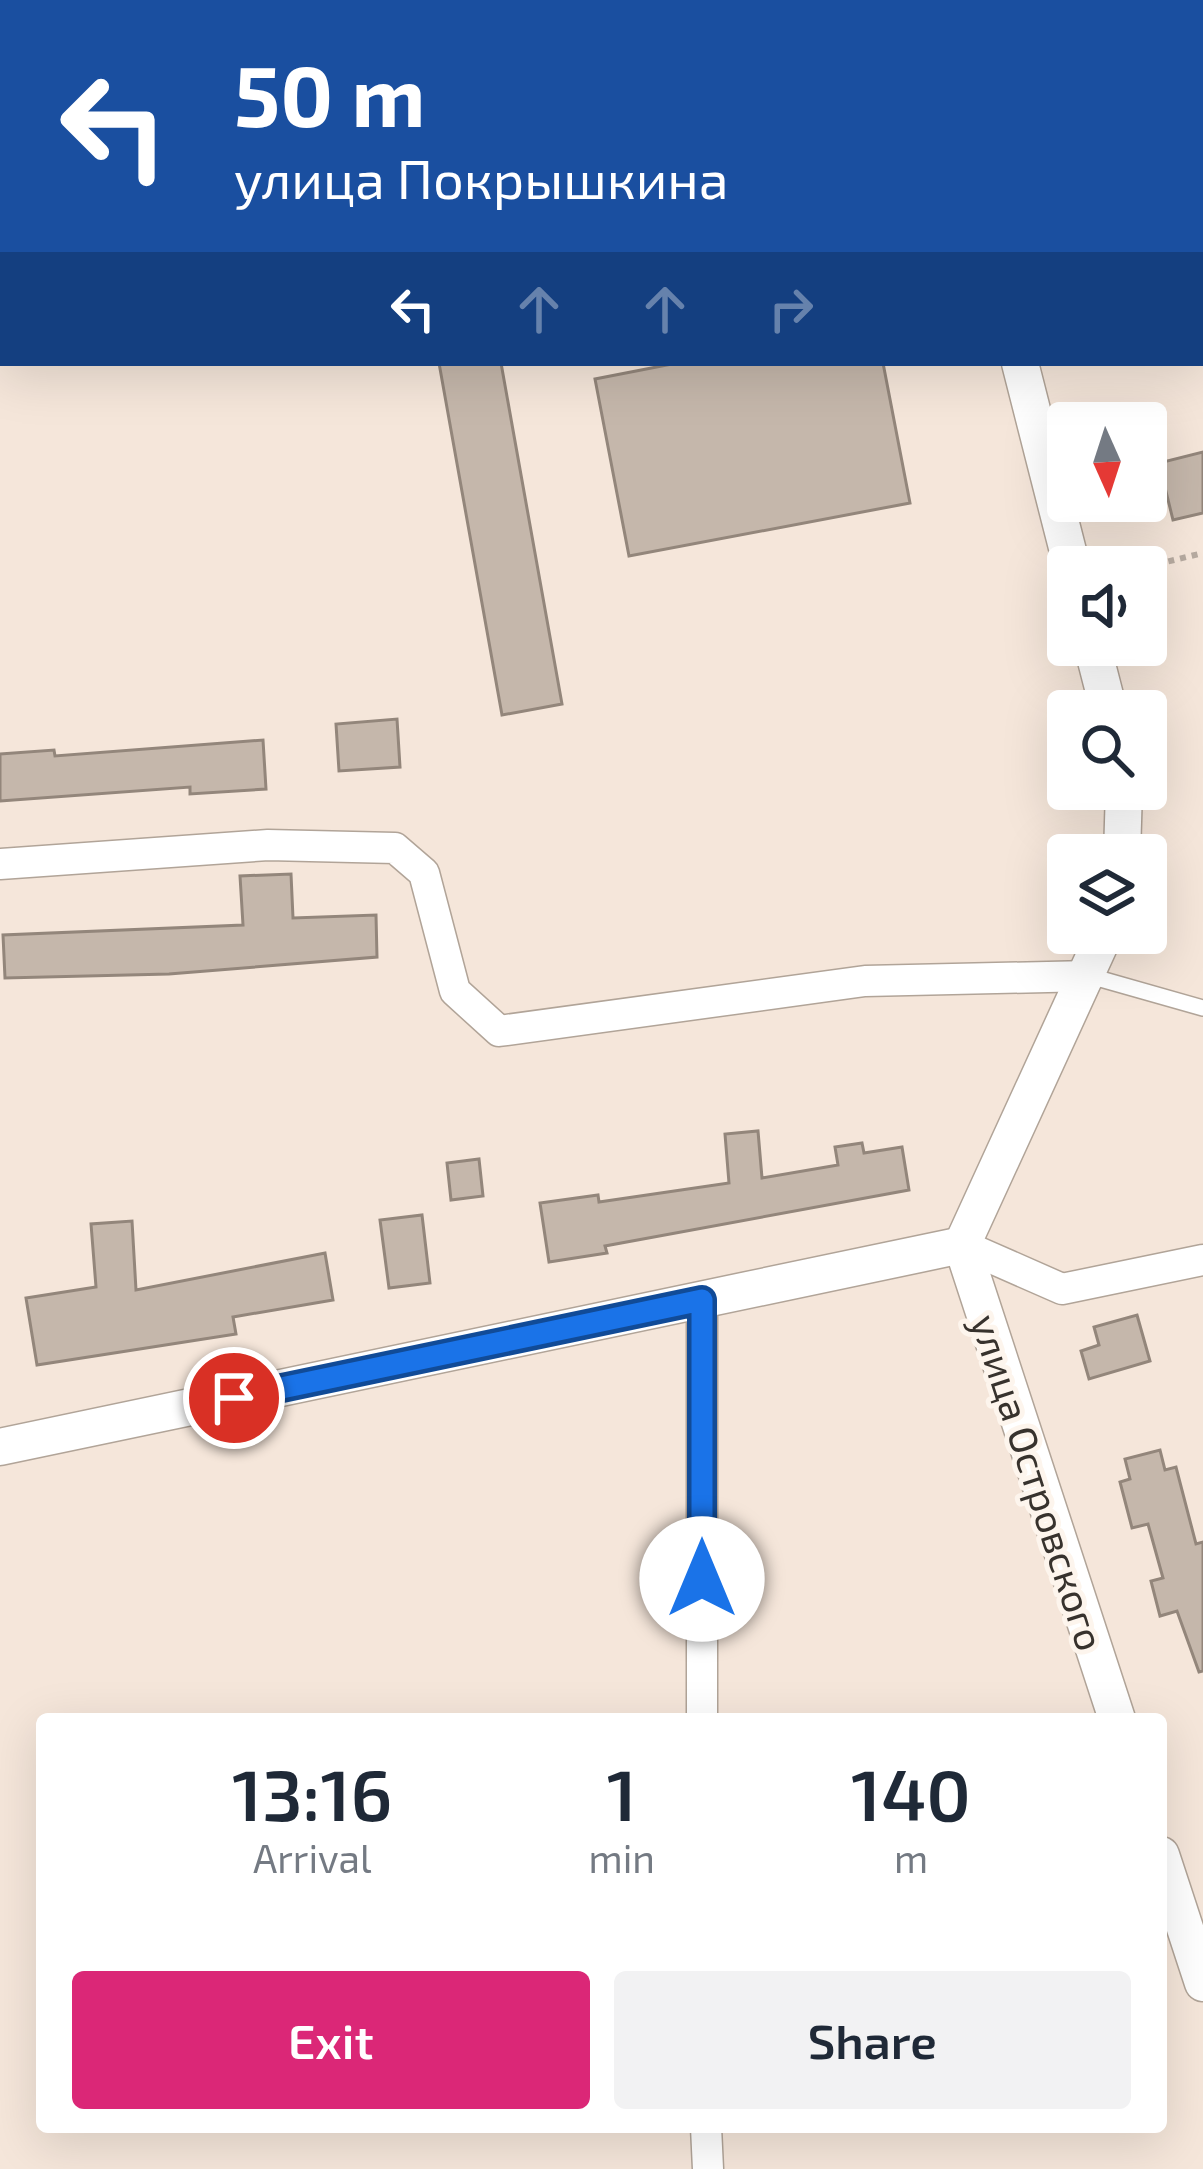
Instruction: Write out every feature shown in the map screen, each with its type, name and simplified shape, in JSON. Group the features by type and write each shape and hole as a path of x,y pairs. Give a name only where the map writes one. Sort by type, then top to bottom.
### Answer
{"street":[{"path":"1021,366 1067,546"},
{"path":"0,864 268,845 395,848 424,873 455,991 500,1031 865,981 1090,976"},
{"path":"962,1245 1098,954"},
{"path":"0,1447 962,1245 1062,1289 1203,1260"},
{"name":"улица Островского","path":"962,1245 1115,1713"},
{"path":"702,1300 702,1713"},
{"path":"1167,1873 1203,1984"},
{"path":"706,2133 708,2169"}],"lane":[{"path":"1090,976 1203,1008"}],"path":[{"path":"1167,562 1203,553"}],"building":[{"path":"440,366 502,366 562,704 502,715"},
{"path":"662,366 884,366 910,503 629,556 595,379"},
{"path":"1203,452 1203,513 1173,520 1167,461"},
{"path":"397,719 400,767 339,771 336,724"},
{"path":"263,740 266,789 190,794 190,787 0,801 0,754 54,750 55,756"},
{"path":"291,874 293,918 376,915 377,957 169,974 5,978 3,935 243,925 240,876"},
{"path":"758,1131 762,1178 838,1165 835,1147 862,1143 864,1153 902,1147 909,1190 605,1246 607,1253 549,1262 540,1203 598,1195 599,1202 729,1183 725,1134"},
{"path":"479,1159 483,1196 451,1200 447,1163"},
{"path":"422,1215 430,1283 389,1288 380,1220"},
{"path":"132,1221 136,1290 325,1253 333,1300 233,1317 236,1334 37,1365 26,1298 96,1287 91,1224"},
{"path":"1137,1315 1150,1361 1089,1379 1081,1351 1099,1345 1094,1327"},
{"path":"1160,1450 1165,1470 1176,1467 1196,1544 1203,1542 1203,1671 1199,1672 1177,1611 1160,1616 1151,1581 1163,1578 1148,1524 1132,1528 1120,1482 1130,1479 1125,1459"}],"route":[{"path":"234,1398 702,1300 702,1579"}]}
